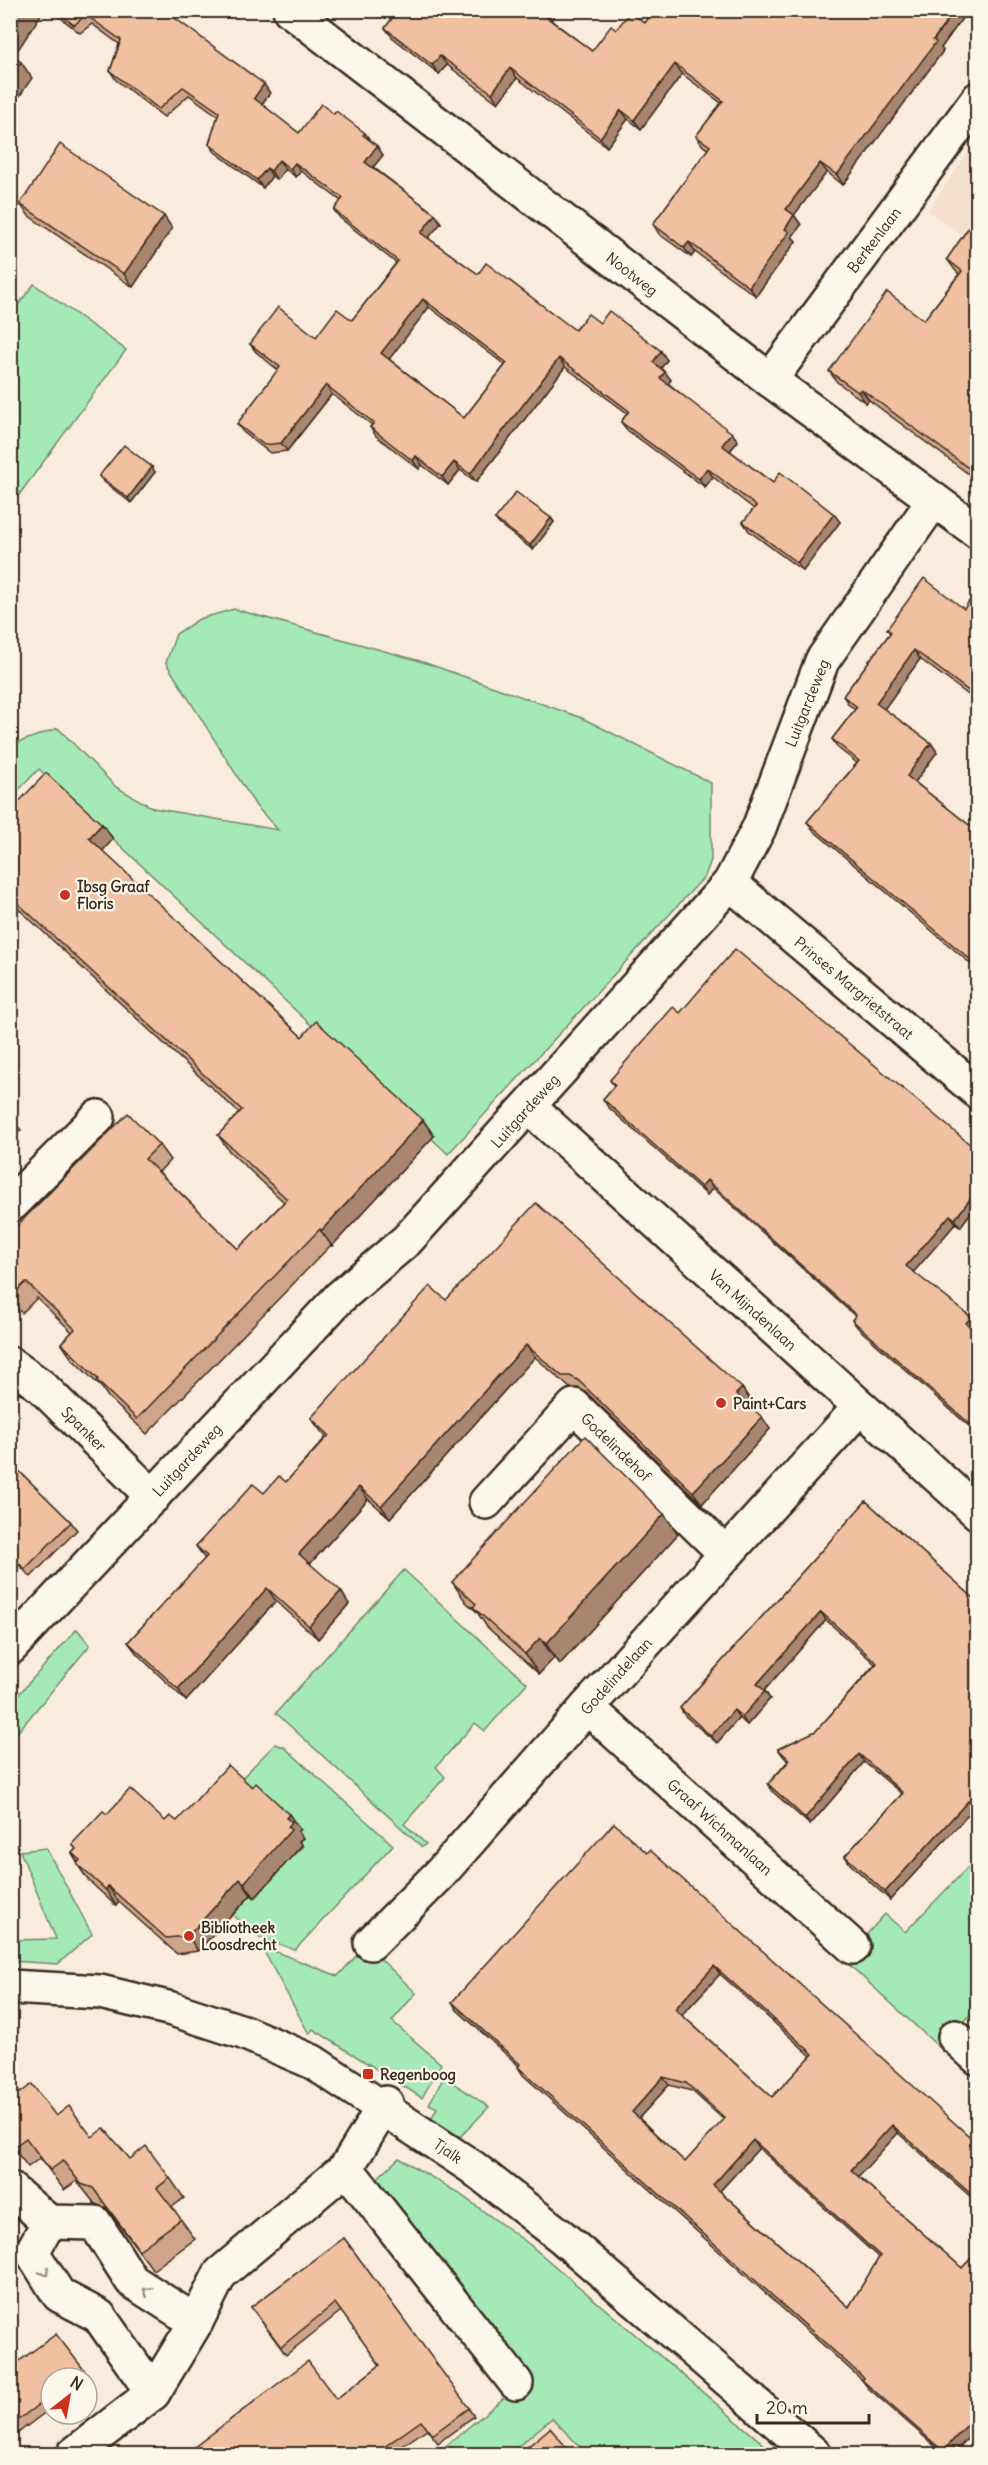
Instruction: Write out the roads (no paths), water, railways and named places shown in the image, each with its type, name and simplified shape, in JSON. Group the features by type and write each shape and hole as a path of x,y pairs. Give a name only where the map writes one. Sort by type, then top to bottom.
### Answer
{"street":[{"name":"Nootweg","path":"290,10 770,380 978,532"},
{"name":"Berkenlaan","path":"770,380 978,99"},
{"name":"Luitgardeweg","path":"10,1648 340,1297 407,1240 730,883 759,828 822,661 934,500"},
{"name":"Prinses Margrietstraat","path":"730,883 978,1092"},
{"name":"Van Mijndenlaan","path":"529,1107 978,1514"},
{"path":"10,1205 98,1117"},
{"name":"Spanker","path":"10,1364 40,1386 153,1497"},
{"name":"Godelindehof","path":"486,1502 574,1406 726,1554"},
{"name":"Godelindelaan","path":"370,1943 440,1874 587,1707 860,1407"},
{"name":"Graaf Wichmanlaan","path":"587,1707 853,1947"},
{"name":"Tjalk","path":"10,1987 100,1992 172,2009 243,2032 313,2062 384,2105 472,2167 562,2236 814,2454"},
{"path":"74,2454 153,2393 196,2322 220,2274 346,2168 384,2105"},
{"path":"346,2168 516,2383"},
{"path":"10,2188 49,2222 95,2223 132,2281 196,2322"},
{"path":"49,2222 32,2252 59,2295 99,2316 153,2393"}],"place":[{"name":"Ibsg Graaf Floris","path":"65,895"},
{"name":"Paint+Cars","path":"721,1403"},
{"name":"Bibliotheek Loosdrecht","path":"189,1936"},
{"name":"Regenboog","path":"368,2074"}]}
